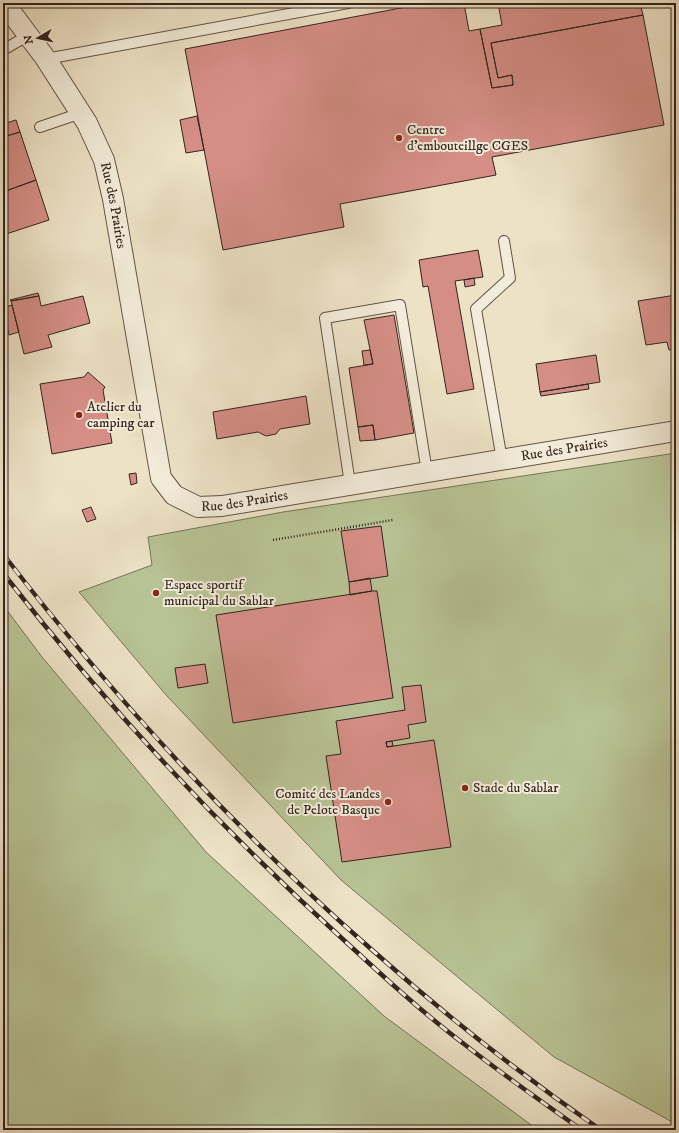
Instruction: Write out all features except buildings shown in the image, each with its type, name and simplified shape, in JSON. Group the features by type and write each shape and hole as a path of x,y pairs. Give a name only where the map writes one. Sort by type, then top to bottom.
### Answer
{"street":[{"name":"Rue des Prairies","path":"4,3 46,59 81,113 104,160 113,198 161,478 174,495 198,507 222,506 676,431"}],"lane":[{"path":"46,59 348,3"},
{"path":"3,50 28,35"},
{"path":"40,127 81,113"},
{"path":"502,460 476,309 510,278 504,241"},
{"path":"350,484 325,318 400,305 427,472"}],"path":[{"path":"273,540 393,520"}],"green space":[{"name":"Stade du Sablar","path":"676,453 676,1124 554,1057 341,880 167,696 79,592 152,565 148,537 283,512"},
{"path":"3,605 42,657 206,852 384,1016 538,1130 3,1130"}],"railway":[{"path":"3,554 45,607 132,710 177,760 272,857 321,904 426,997 512,1066 601,1130"},
{"path":"3,573 83,671 125,719 167,766 255,856 390,982 434,1020 493,1066 582,1130"}],"place":[{"name":"Centre d'embouteillge CGES","path":"399,138"},
{"name":"Atelier du camping car","path":"79,415"},
{"name":"Espace sportif municipal du Sablar","path":"156,593"},
{"name":"Stade du Sablar","path":"465,788"},
{"name":"Comité des Landes de Pelote Basque","path":"388,802"}]}
